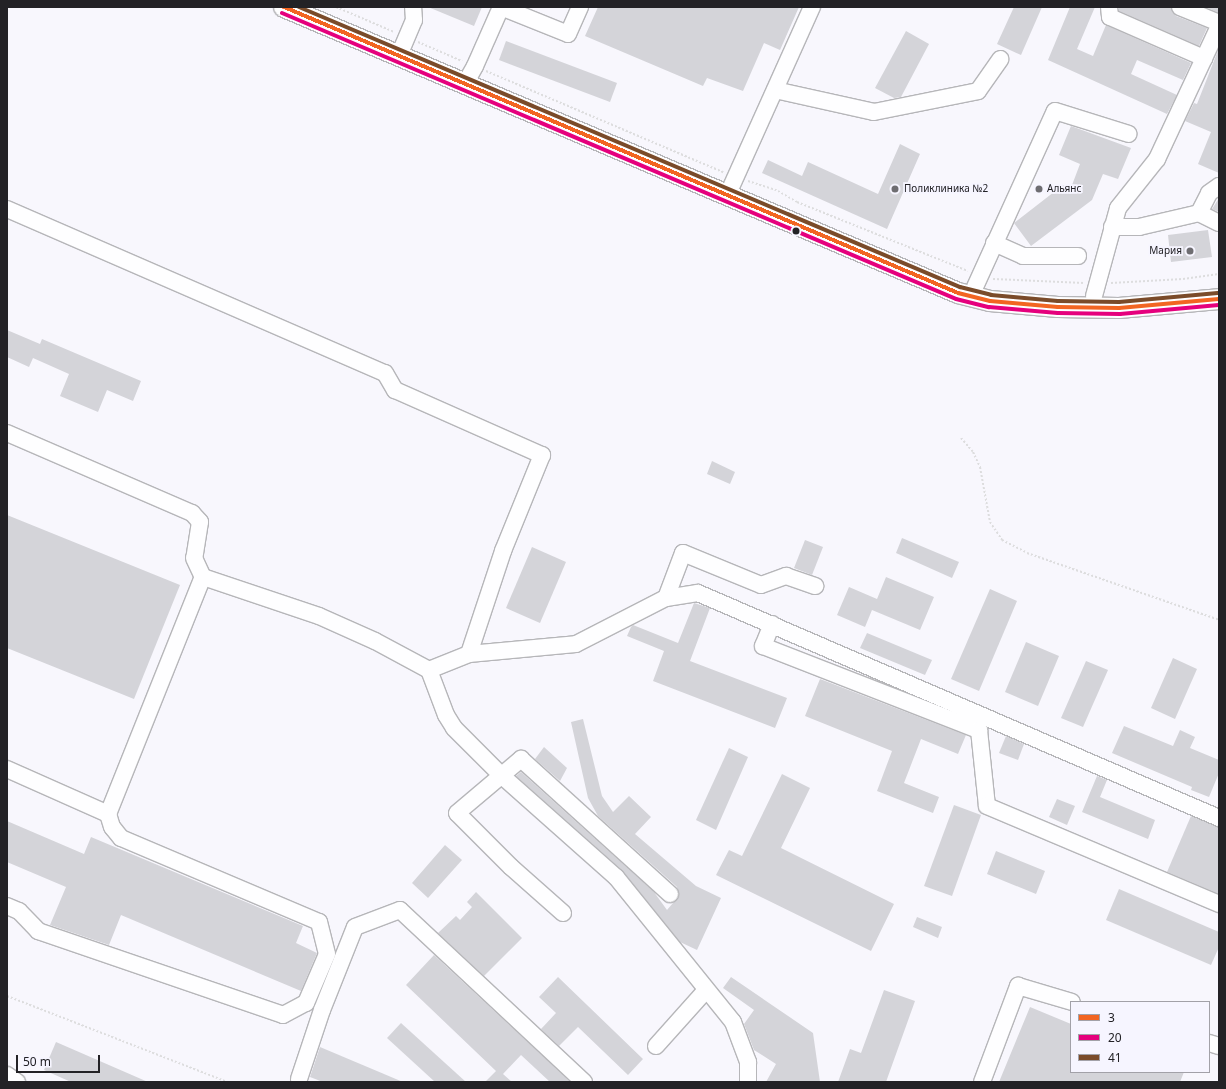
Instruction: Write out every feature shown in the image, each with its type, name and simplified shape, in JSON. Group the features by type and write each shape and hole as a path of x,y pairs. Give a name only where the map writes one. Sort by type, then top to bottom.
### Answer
{"main road":[{"path":"284,7 471,75 924,269 1025,294 1095,290 1140,295 1219,287"},
{"path":"312,7 405,42 471,75"},
{"path":"731,186 921,279 990,301 1119,308 1219,299"}],"lane":[{"path":"405,42 414,20 413,7"},
{"path":"471,75 501,7 568,34 580,7"},
{"path":"731,186 776,90 812,7"},
{"path":"1108,7 1110,16 1204,58"},
{"path":"1095,290 1118,208 1157,159 1219,24 1180,7"},
{"path":"776,90 874,112 978,91 1000,59"},
{"path":"977,281 1055,111 1129,134"},
{"path":"1199,213 1209,193 1219,186"},
{"path":"7,209 385,373 395,390 542,455 503,551 469,654"},
{"path":"1112,227 1139,227 1199,213 1219,223"},
{"path":"994,244 1023,256 1078,256"},
{"path":"7,433 192,513 200,522 194,558 203,577 319,616 375,641 429,670 446,715 454,728 501,775 616,877 733,1022 748,1062 748,1082"},
{"path":"666,598 682,553 761,585 786,576 815,586"},
{"path":"7,906 19,911 38,931 283,1015 306,1003 327,954 319,922 122,838 112,827 108,814 203,577"},
{"path":"429,670 469,654 576,644 666,598 698,593 1219,818"},
{"path":"772,624 763,646 979,730 987,806 1219,904"},
{"path":"563,913 511,867 457,813 521,759 670,894"},
{"path":"7,769 108,814"},
{"path":"299,1079 322,1010 355,927 400,910 584,1082"},
{"path":"982,1082 1018,986 1070,1001"},
{"path":"656,1046 706,990"},
{"path":"7,1075 17,1082"}],"path":[{"path":"336,7 471,75 731,186 778,191 797,202 977,281 1029,282 1095,290 1219,274"},
{"path":"961,438 973,452 980,467 990,522 1002,540 1027,552 1219,620"},
{"path":"7,996 228,1082"}],"building":[{"path":"428,7 482,7 474,26"},
{"path":"598,7 799,7 780,50 764,43 743,91 707,78 703,86 585,36"},
{"path":"1014,7 1042,7 1021,55 997,44"},
{"path":"1070,7 1095,7 1077,49 1093,56 1106,25 1191,63 1183,80 1137,60 1131,74 1177,95 1167,114 1048,60"},
{"path":"1119,7 1171,7 1176,16 1207,28 1199,46 1119,11"},
{"path":"1205,7 1219,7 1219,13"},
{"path":"906,31 929,44 901,97 894,98 875,88"},
{"path":"506,41 617,83 610,102 499,60"},
{"path":"1219,48 1219,173 1198,164 1211,132 1185,121 1194,103 1197,104"},
{"path":"1071,126 1131,148 1118,179 1103,174 1092,200 1031,246 1014,223 1063,185 1069,193 1080,164 1059,155"},
{"path":"900,144 920,154 887,229 762,173 768,160 802,176 808,162 878,194"},
{"path":"1219,198 1219,212 1212,209"},
{"path":"1208,230 1212,257 1171,262 1168,235"},
{"path":"7,330 40,344 42,339 141,381 133,401 107,390 98,412 60,396 69,374 33,358 29,367 7,357"},
{"path":"712,461 735,472 730,484 707,474"},
{"path":"7,515 180,585 134,699 7,648"},
{"path":"902,538 959,562 952,578 896,553"},
{"path":"805,540 823,547 812,575 794,568"},
{"path":"532,547 566,562 540,623 506,608"},
{"path":"886,577 934,597 920,630 872,610 865,627 837,615 849,587 877,599"},
{"path":"990,589 1017,601 979,691 951,679"},
{"path":"694,603 710,608 690,661 787,698 775,728 653,681 664,651 627,636 631,627 633,625 678,643"},
{"path":"867,633 932,660 925,675 860,648"},
{"path":"1026,642 1059,656 1038,706 1005,692"},
{"path":"1173,658 1197,669 1175,719 1151,708"},
{"path":"1086,661 1108,670 1083,727 1061,718"},
{"path":"820,679 966,735 958,754 921,739 904,783 939,797 933,813 877,791 892,751 805,716"},
{"path":"583,719 602,796 613,812 629,796 651,817 635,834 696,886 721,898 697,950 680,942 622,870 516,776 521,772 654,892 667,910 679,896 677,887 598,816 588,798 571,722"},
{"path":"1124,726 1173,746 1180,730 1195,737 1190,748 1219,760 1219,773 1209,797 1191,790 1192,787 1112,753"},
{"path":"1006,736 1024,744 1018,760 999,753"},
{"path":"544,747 567,768 560,781 535,759"},
{"path":"729,748 748,757 716,830 696,820"},
{"path":"782,774 810,788 781,848 894,904 871,951 716,875 729,850 742,856"},
{"path":"1097,776 1107,780 1100,797 1155,820 1148,839 1082,812"},
{"path":"1057,799 1075,806 1067,825 1049,817"},
{"path":"954,805 981,815 952,896 924,886"},
{"path":"1191,816 1219,827 1219,894 1167,872"},
{"path":"7,821 84,854 91,837 303,926 296,943 317,953 301,991 121,915 109,945 50,925 66,887 7,862"},
{"path":"445,845 462,860 428,898 412,883"},
{"path":"996,851 1045,871 1036,894 987,874"},
{"path":"1119,889 1219,932 1219,947 1211,965 1106,920"},
{"path":"476,892 522,938 484,976 438,933 456,916 460,920 472,907 467,902"},
{"path":"917,917 942,927 938,938 913,927"},
{"path":"434,955 570,1082 550,1082 521,1055 503,1074 512,1082 485,1082 496,1071 406,985"},
{"path":"558,977 643,1059 628,1075 578,1027 559,1046 541,1029 556,1013 539,997"},
{"path":"731,977 813,1033 820,1082 766,1082 776,1064 754,1050 744,1024 754,1010 723,988"},
{"path":"884,990 915,1001 886,1082 838,1082 850,1049 861,1053"},
{"path":"1030,1007 1070,1024 1070,1073 1184,1073 1180,1082 999,1082"},
{"path":"401,1023 466,1082 435,1082 387,1038"},
{"path":"56,1042 148,1082 71,1082 44,1070"},
{"path":"320,1047 403,1082 323,1082 310,1077"}],"transit line":[{"name":"3","path":"284,7 958,293 990,301 1058,307 1119,308 1219,299"},
{"name":"41","path":"299,7 960,287 991,295 1058,301 1119,302 1218,293"},
{"name":"20","path":"282,13 956,299 989,307 1058,313 1120,314 1219,305"}],"place":[{"name":"Поликлиника №2","path":"895,189"},
{"name":"Альянс","path":"1039,189"},
{"name":"Мария","path":"1190,251"}]}
